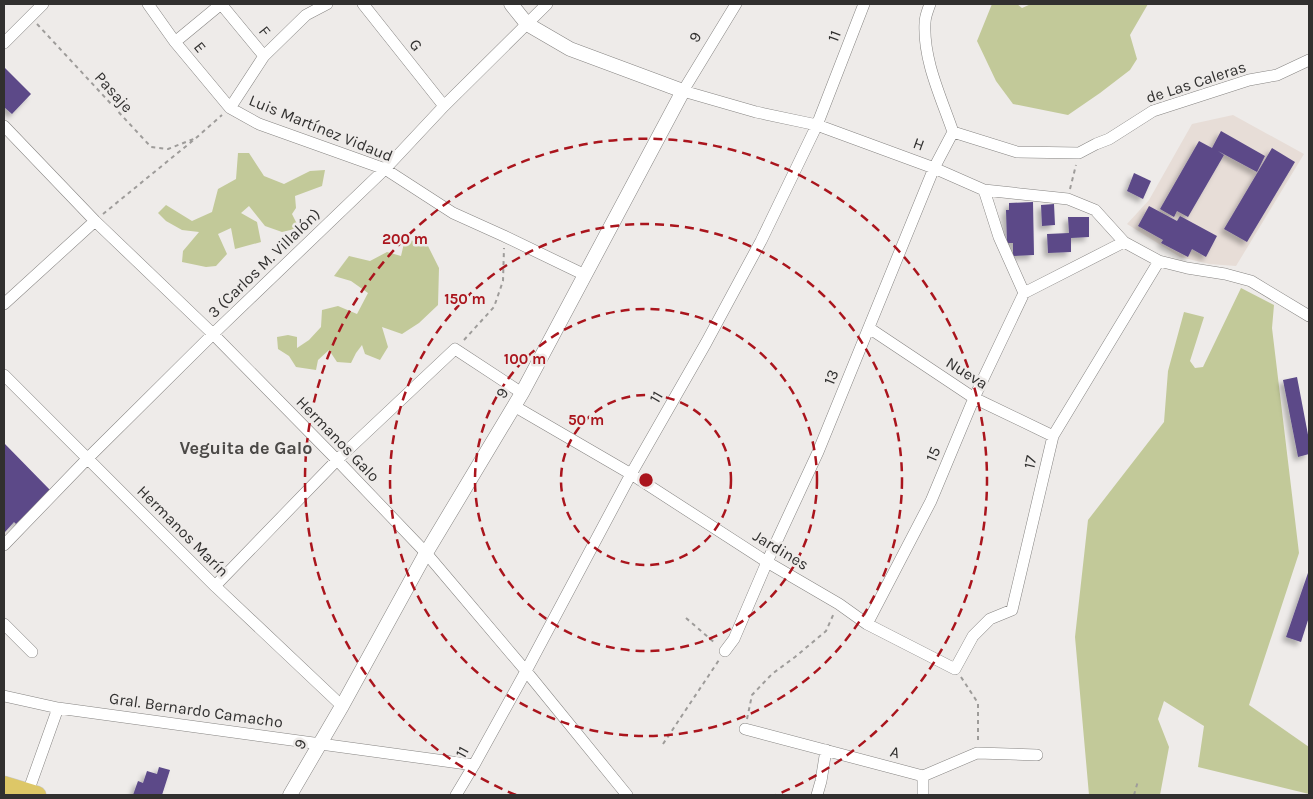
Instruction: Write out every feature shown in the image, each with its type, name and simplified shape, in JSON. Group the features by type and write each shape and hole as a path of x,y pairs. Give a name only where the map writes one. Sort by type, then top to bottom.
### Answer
{"main road":[{"path":"4,785 32,794"}],"street":[{"path":"4,43 43,4"},
{"name":"E","path":"148,4 175,42 230,108"},
{"path":"175,42 221,4"},
{"name":"F","path":"221,4 264,56"},
{"path":"230,108 264,56 306,15 327,4"},
{"name":"G","path":"363,4 444,106"},
{"name":"H","path":"511,4 527,24 570,49 684,91 756,112 817,125 934,168 984,190 1068,200 1095,210 1124,242 1159,262 1225,274 1251,281 1309,318"},
{"name":"3 (Carlos M. Villalón)","path":"4,545 88,458 213,334 385,169 444,106 547,4"},
{"name":"9","path":"290,795 342,706 426,553 522,393 684,91 736,4"},
{"name":"11","path":"456,795 526,671 631,474 761,242 817,125 864,4"},
{"path":"930,4 924,21 927,53 953,132"},
{"name":"de Las Caleras","path":"953,132 1017,152 1080,153 1153,111 1249,80 1277,75 1309,60"},
{"name":"Luis Martínez Vidaud","path":"230,108 259,124 385,169 453,213 585,276"},
{"name":"Hermanos Galo","path":"4,126 94,221 213,334 426,553 526,671 627,795"},
{"name":"13","path":"725,651 734,639 818,452 934,168 953,132"},
{"path":"984,190 999,237 1024,293 1124,242"},
{"path":"4,304 94,221"},
{"name":"17","path":"955,669 973,636 990,619 1012,610 1053,436 1159,262"},
{"name":"15","path":"867,624 931,501 974,398 1024,293"},
{"name":"Nueva","path":"869,328 974,398 1053,436"},
{"path":"215,586 337,460 455,349 522,393"},
{"name":"Hermanos Marín","path":"4,375 215,586 342,706"},
{"name":"Jardines","path":"514,406 631,474 767,562 839,604 867,624 955,669"},
{"path":"4,624 32,652"},
{"name":"Gral. Bernardo Camacho","path":"4,696 58,708 474,765"},
{"path":"32,794 58,708"},
{"name":"A","path":"745,729 923,776"},
{"path":"817,795 826,750"},
{"path":"922,795 923,776 978,754 1037,755"}],"path":[{"name":"Pasaje","path":"30,17 151,147 168,148 196,138"},
{"path":"94,221 230,108"},
{"path":"1068,200 1080,153"},
{"path":"455,349 494,307 504,281 504,236"},
{"path":"745,729 752,695 772,674 826,631 839,604"},
{"path":"663,744 725,651 686,618"},
{"path":"955,669 978,704 978,754"},
{"path":"1134,795 1138,781"}],"shaded area":[{"path":"1233,115 1304,154 1236,266 1209,264 1180,257 1127,224 1149,200 1192,124"}],"green space":[{"path":"992,4 1017,4 1022,8 1031,4 1148,4 1130,35 1137,59 1130,70 1068,115 1013,104 996,81 977,41"},
{"path":"238,153 249,153 264,176 284,184 310,171 325,170 322,186 295,196 296,208 292,214 299,228 282,232 265,226 249,206 241,213 257,222 261,242 235,249 231,228 218,234 227,254 216,266 206,267 182,262 183,251 199,232 182,230 166,221 158,213 166,205 192,221 212,212 218,189 236,179"},
{"path":"405,239 427,244 439,268 438,305 419,323 402,334 382,327 388,347 380,360 365,354 362,345 351,363 337,362 329,350 318,360 316,370 296,367 289,356 278,349 277,337 288,335 297,337 297,348 309,340 321,327 322,310 338,306 357,314 368,293 351,281 334,276 349,256 370,261 387,252 401,256"},
{"path":"1241,288 1274,305 1272,328 1299,553 1249,705 1309,747 1309,794 1198,767 1204,726 1164,701 1158,719 1169,747 1160,795 1089,795 1075,637 1088,520 1164,422 1168,371 1184,312 1204,317 1190,361 1195,368 1203,367"}],"building":[{"path":"4,67 31,94 12,114 4,107"},
{"path":"1221,131 1265,156 1257,172 1218,151 1224,155 1188,217 1177,211 1174,217 1160,209 1199,141 1212,148"},
{"path":"1272,148 1295,162 1247,242 1224,229"},
{"path":"1134,173 1151,181 1143,199 1127,191"},
{"path":"1033,202 1034,255 1013,256 1013,243 1007,243 1006,210 1009,210 1009,203"},
{"path":"1054,204 1055,225 1042,226 1041,205"},
{"path":"1149,206 1177,221 1180,216 1217,236 1206,257 1192,249 1188,257 1161,243 1163,240 1138,226"},
{"path":"1068,217 1089,217 1089,237 1071,238 1071,252 1048,253 1047,234 1069,233"},
{"path":"1297,377 1309,440 1309,454 1298,457 1283,380"},
{"path":"4,443 50,490 16,524 14,522 5,532 4,531"},
{"path":"1309,570 1309,617 1301,642 1286,637"},
{"path":"159,767 170,770 162,795 133,795 138,781 143,783 147,771 157,774"}],"district":[{"name":"Veguita de Galo","path":"246,448"}]}
